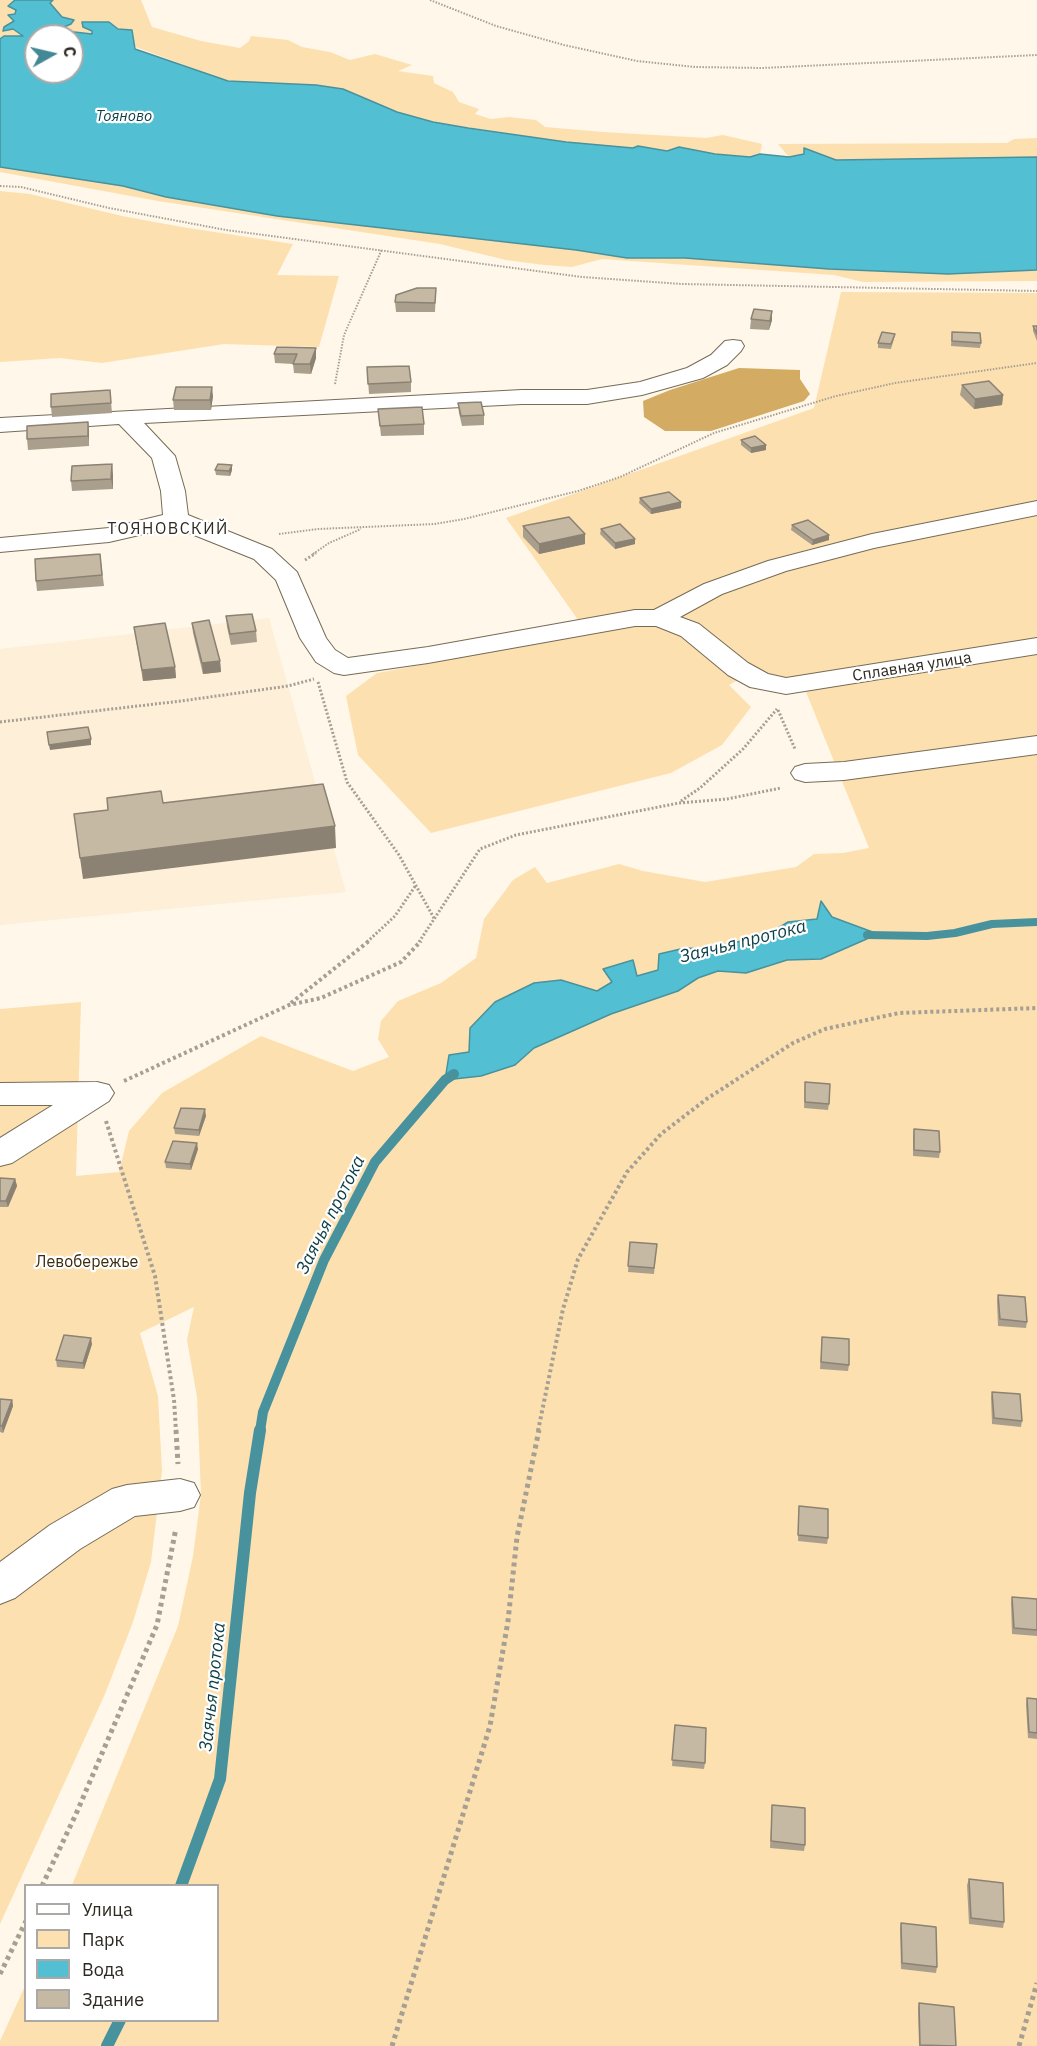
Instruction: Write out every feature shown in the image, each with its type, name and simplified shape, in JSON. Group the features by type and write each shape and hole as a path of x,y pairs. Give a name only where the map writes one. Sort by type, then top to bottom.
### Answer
{"street":[{"path":"0,425 522,397 587,397 642,388 695,373 719,360 733,346"},
{"path":"126,417 164,456 173,491 176,519"},
{"path":"659,618 713,589 777,566 872,541 1037,508"},
{"path":"0,545 109,535 176,519 235,540 263,554 288,577 313,638 325,656 344,667 428,655 635,618 659,618 690,630 738,669 782,697"},
{"name":"Сплавная улица","path":"782,697 1037,646"},
{"path":"805,773 843,771 1037,745"},
{"path":"0,1094 97,1093"},
{"path":"0,1154 97,1093"},
{"path":"0,1586 65,1537 127,1500 180,1495"}],"path":[{"path":"430,0 496,26 564,45 637,61 695,68 762,68 1037,55"},
{"path":"0,186 21,187 109,208 226,230 582,277 634,282 776,287 1037,291"},
{"path":"330,408 344,335 382,249"},
{"path":"235,540 318,529 445,522 578,491 620,477 714,434 836,396 895,383 1037,363"},
{"path":"288,577 302,562 329,543 364,527"},
{"path":"0,722 181,701 288,686 317,678 347,782 399,855 435,920"},
{"path":"97,1093 289,1005 321,998 400,962 426,935 480,849 516,835 678,803 727,799 798,783 805,773 782,697"},
{"path":"678,803 700,788 743,749 782,697"},
{"path":"289,1005 369,941 395,916 416,885"},
{"path":"392,2046 490,1726 508,1621 517,1537 563,1309 578,1259 627,1172 661,1134 708,1098 793,1043 825,1029 899,1013 1037,1008"},
{"path":"0,1974 24,1925"},
{"path":"1020,2046 1037,1983"}],"shaded area":[{"path":"739,368 800,370 800,379 810,394 804,401 711,431 665,431 644,417 643,401"},
{"path":"269,618 346,892 0,925 0,649"}],"green space":[{"path":"0,0 15,0 9,6 16,10 15,14 9,15 15,21 4,31 13,29 24,36 4,36 0,39"},
{"path":"53,0 141,0 152,27 201,41 240,48 249,41 251,36 288,40 302,47 330,52 350,60 375,54 412,65 398,71 433,76 434,83 453,92 459,102 479,109 475,114 491,119 509,117 536,120 545,127 603,132 706,138 723,135 762,144 760,154 750,157 715,154 679,147 667,151 638,146 633,148 566,142 433,122 397,112 343,89 316,85 228,81 92,31 92,34 84,33 84,24 64,24 62,17 49,3"},
{"path":"1037,138 1037,157 908,160 836,160 805,149 805,154 789,157 778,144 1007,143 1014,139"},
{"path":"0,167 123,186 166,197 277,216 576,250 627,258 685,258 829,269 948,274 1037,270 1037,281 863,282 834,275 602,259 572,267 544,265 506,260 440,244 158,201 0,172"},
{"path":"0,191 30,194 122,216 182,227 293,244 277,275 339,276 319,347 224,344 102,363 60,358 0,362"},
{"name":"Левобережье","path":"841,292 1037,293 1037,2046 0,2046 0,2041 24,1988 24,2022 219,2022 219,1884 72,1884 178,1626 193,1556 201,1494 197,1397 187,1340 194,1307 140,1333 158,1396 162,1471 151,1562 133,1622 105,1694 0,1924 0,1009 81,1002 76,1176 119,1172 129,1131 162,1093 261,1036 353,1071 389,1057 378,1039 381,1021 398,1001 441,983 476,958 484,919 513,880 535,867 547,883 619,864 643,871 705,882 796,867 814,854 843,853 869,848 802,682 753,671 729,685 751,707 722,745 671,773 431,833 358,755 346,696 377,673 588,634 506,518 814,408"}],"water":[{"name":"Тояново","path":"15,0 53,0 50,3 62,17 74,20 71,24 24,24 24,84 84,84 84,33 92,34 92,31 84,27 82,22 109,22 118,29 132,30 135,49 228,81 316,85 343,89 397,112 433,122 468,128 566,142 633,148 638,146 667,151 679,147 715,154 750,157 760,154 789,157 804,154 804,148 836,160 1037,157 1037,270 948,274 829,269 685,258 627,258 576,250 277,216 166,197 123,186 0,167 0,39 4,36 23,36 13,29 3,31 4,27 14,21 8,15 15,14 16,10 8,6"},
{"path":"821,901 832,917 878,934 821,959 787,960 746,973 718,971 698,978 678,991 611,1014 534,1048 515,1065 481,1076 445,1080 449,1055 469,1052 470,1028 495,1002 534,983 561,980 597,991 612,982 603,969 633,960 637,976 658,970 659,954 685,948 707,949 767,935 788,922 817,919"}],"building":[{"path":"417,288 436,288 435,303 395,302 396,295"},
{"path":"754,309 772,311 770,321 751,319"},
{"path":"882,332 895,334 891,344 878,343"},
{"path":"952,332 980,333 981,343 952,341"},
{"path":"277,347 316,348 310,364 293,364 297,354 274,354"},
{"path":"409,366 411,382 368,384 367,367"},
{"path":"989,381 1003,395 975,399 962,385"},
{"path":"176,387 212,387 210,400 173,400"},
{"path":"110,390 111,403 51,407 51,394"},
{"path":"481,402 484,415 461,416 458,403"},
{"path":"422,407 424,424 380,426 378,409"},
{"path":"88,422 88,436 27,439 27,426"},
{"path":"755,436 766,445 751,448 741,440"},
{"path":"112,464 111,479 71,481 72,466"},
{"path":"218,464 232,465 229,471 215,470"},
{"path":"669,492 681,502 651,509 640,498"},
{"path":"569,517 585,534 539,544 523,526"},
{"path":"808,520 829,535 813,540 792,525"},
{"path":"620,524 635,539 615,543 601,529"},
{"path":"100,554 102,575 36,581 35,559"},
{"path":"252,614 256,631 230,634 226,616"},
{"path":"209,620 220,661 202,663 192,623"},
{"path":"165,623 175,667 142,670 134,627"},
{"path":"88,727 91,739 49,745 47,732"},
{"path":"323,784 335,826 80,858 74,814 108,810 107,798 161,791 163,803"},
{"path":"805,1082 830,1084 829,1104 805,1102"},
{"path":"181,1108 205,1109 199,1130 174,1128"},
{"path":"914,1129 939,1131 940,1152 914,1150"},
{"path":"173,1141 197,1143 190,1164 165,1162"},
{"path":"0,1178 15,1179 6,1201 0,1201"},
{"path":"630,1242 657,1244 654,1268 628,1266"},
{"path":"998,1295 1025,1297 1027,1322 1000,1319"},
{"path":"64,1335 91,1338 83,1363 56,1360"},
{"path":"822,1337 849,1339 849,1365 821,1362"},
{"path":"992,1392 1020,1394 1022,1421 994,1418"},
{"path":"0,1399 12,1400 2,1426 0,1426"},
{"path":"799,1506 828,1509 828,1538 798,1535"},
{"path":"1012,1597 1037,1599 1037,1630 1014,1628"},
{"path":"1027,1698 1037,1699 1037,1733 1029,1732"},
{"path":"675,1725 706,1728 705,1763 672,1760"},
{"path":"772,1805 805,1808 805,1845 771,1841"},
{"path":"969,1879 1003,1883 1004,1922 971,1918"},
{"path":"901,1923 936,1927 937,1967 902,1963"},
{"path":"919,2003 954,2007 956,2046 920,2045"}],"waterway":[{"name":"Заячья протока","path":"867,935 927,936 955,933 992,924 1037,922"},
{"name":"Заячья протока","path":"260,1431 263,1412 324,1260 375,1162 445,1080 454,1074"},
{"name":"Заячья протока","path":"182,1884 220,1779 250,1493 260,1430"},
{"name":"Заячья протока","path":"107,2046 119,2022"}],"district":[{"name":"ТОЯНОВСКИЙ","path":"168,529"}]}
